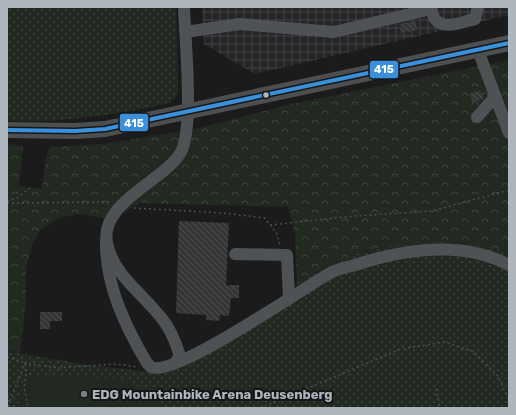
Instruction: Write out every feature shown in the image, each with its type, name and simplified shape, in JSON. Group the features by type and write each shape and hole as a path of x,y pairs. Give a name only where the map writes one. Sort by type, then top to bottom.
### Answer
{"main road":[{"path":"7,130 74,131 105,129 509,43"}],"street":[{"path":"184,7 188,111 186,130 181,152 164,170 129,196 111,220 106,240 106,259 123,318 138,348 151,367 159,368 174,364 239,331 333,272 369,260 405,252 438,249 470,251 509,265"},
{"path":"185,32 240,24 334,32 431,8 435,19 441,24 449,25 475,19 478,7"},
{"path":"478,50 509,133"},
{"path":"477,116 495,97"},
{"path":"106,240 111,259 127,283 163,320 176,343 180,356 174,364"},
{"path":"235,254 287,255 289,299"}],"path":[{"path":"7,202 17,198 30,188"},
{"path":"270,225 354,216 432,211 509,190"},
{"path":"7,202 111,202 138,209 222,213 265,218 277,234 283,255"},
{"path":"260,408 401,349 445,342 474,352 498,376 509,400"},
{"path":"7,357 25,363 57,368 116,364 144,368 151,367"},
{"path":"9,408 10,401 25,363"},
{"path":"25,363 26,376 24,387 28,408"},
{"path":"436,389 440,408"},
{"path":"7,390 10,401"}],"shaded area":[{"path":"202,7 509,7 509,15 255,74 204,44"}],"green space":[{"path":"7,7 176,7 178,91 175,99 169,103 88,117 48,121 7,121"},
{"path":"509,60 509,253 470,244 449,242 409,243 368,250 329,266 297,282 295,234 288,207 140,203 111,220 82,214 60,217 41,229 32,246 26,267 26,302 20,352 7,351 7,144 23,146 19,186 42,189 46,157 50,147 103,144 195,129 296,103"},
{"path":"434,241 482,245 509,253 509,408 7,408 7,351 88,365 149,372 296,294 297,282 352,255 398,243"},
{"name":"EDG Mountainbike Arena Deusenberg","path":"23,376 130,379 162,408 20,408"}],"building":[{"path":"416,21 417,30 401,33 399,24"},
{"path":"480,90 484,98 473,103 469,94"},
{"path":"179,221 229,223 226,285 239,285 239,298 231,298 229,316 220,315 219,321 206,320 206,315 176,313"},
{"path":"40,312 62,312 62,321 50,321 50,329 40,329"}],"transit line":[{"name":"415","path":"7,130 75,131 105,129 509,43"}],"place":[{"name":"EDG Mountainbike Arena Deusenberg","path":"84,394"}]}
